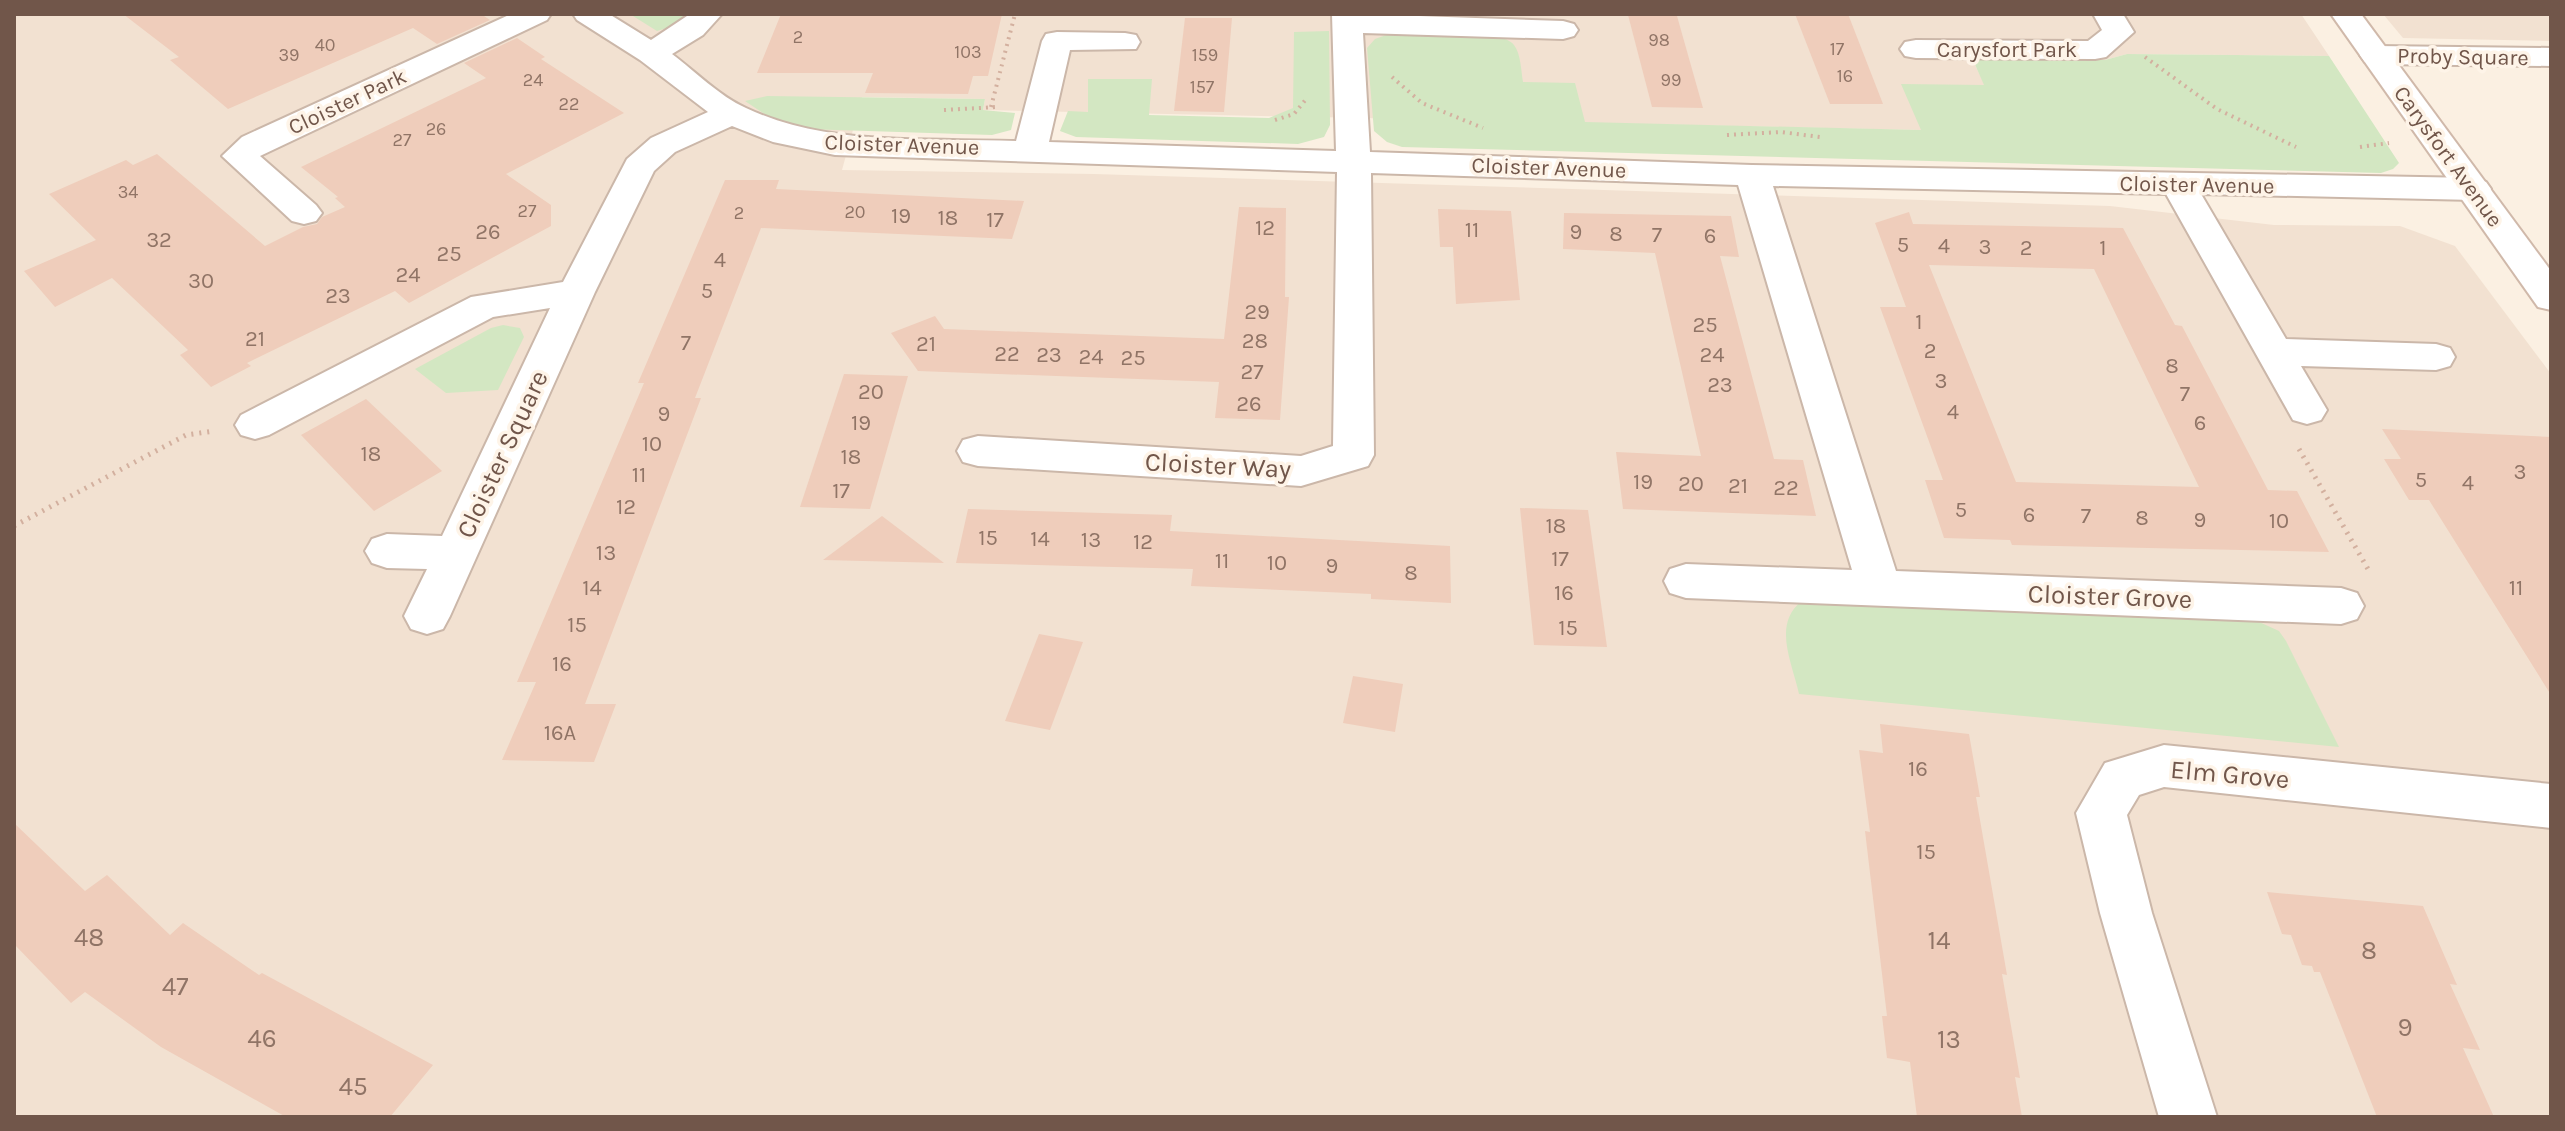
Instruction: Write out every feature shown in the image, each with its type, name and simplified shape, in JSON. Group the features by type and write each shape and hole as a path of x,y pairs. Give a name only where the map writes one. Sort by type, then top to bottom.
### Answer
{"street":[{"name":"Cloister Park","path":"304,213 239,156 254,144 536,14"},
{"path":"588,14 651,53 692,29 707,14"},
{"name":"Carysfort Avenue","path":"2346,14 2551,298"},
{"path":"1353,159 1352,21 1563,30"},
{"name":"Carysfort Park","path":"1916,49 2095,50 2109,26"},
{"path":"1031,149 1057,41 1125,42"},
{"name":"Cloister Avenue","path":"651,53 731,114 785,135 835,145 1353,159 1752,175 2474,189"},
{"name":"Proby Square","path":"2376,55 2551,57"},
{"name":"Cloister Square","path":"427,616 576,292 639,166 663,145 731,114"},
{"name":"Cloister Way","path":"978,451 1301,471 1353,455 1353,159"},
{"path":"1752,175 1879,587"},
{"path":"2177,183 2307,410"},
{"path":"255,425 484,306 576,292"},
{"path":"2275,352 2436,357"},
{"path":"387,551 456,553"},
{"name":"Cloister Grove","path":"1686,581 1879,587 2357,592"},
{"name":"Elm Grove","path":"2188,1117 2126,913 2101,813 2122,778 2164,766 2551,806"}],"path":[{"path":"991,107 1015,14"},
{"path":"1352,21 1398,85 1432,110 1497,131"},
{"path":"2109,26 2204,104 2254,131 2309,152"},
{"path":"1721,136 1781,132 1831,138"},
{"path":"2357,148 2395,143"},
{"path":"2285,151 2297,152"},
{"path":"2307,410 2317,424 2285,424 2357,592"},
{"path":"14,526 186,435 255,425"}],"shaded area":[{"path":"14,14 2301,14 2329,56 2127,54 2105,60 1973,61 1985,85 1922,130 983,110 985,99 862,97 842,170 1094,174 2110,206 2274,225 2400,226 2455,246 2551,374 2551,1117 14,1117"},
{"path":"2383,14 2551,14 2551,41 2403,38"}],"green space":[{"path":"689,14 683,23 657,31 633,16"},
{"path":"1329,31 1330,125 1324,137 1298,144 1076,137 1060,131 1068,111 1088,112 1088,79 1152,79 1149,115 1269,118 1293,108 1294,32"},
{"path":"1474,33 1505,39 1516,49 1523,82 1575,83 1585,122 1921,130 1901,84 1984,85 1973,60 2105,60 2127,54 2329,56 2399,163 2381,173 1402,147 1387,142 1374,131 1367,48 1375,39 1389,34"},
{"path":"767,96 985,99 983,110 1015,113 1011,130 992,135 806,129 766,115 745,101"},
{"path":"503,325 520,328 524,337 498,390 446,393 415,369 491,328"},
{"path":"1802,601 2244,615 2279,631 2339,747 1799,694 1786,632 1793,610"}],"building":[{"path":"123,14 481,14 490,20 437,44 413,28 228,109 170,60 179,57"},
{"path":"781,14 1002,14 988,76 973,76 968,94 865,93 873,73 757,73"},
{"path":"1795,14 1848,14 1883,104 1830,104"},
{"path":"1628,15 1677,16 1703,108 1652,107"},
{"path":"1185,18 1232,18 1224,112 1174,111"},
{"path":"517,38 545,57 541,59 624,113 506,174 551,205 551,226 409,303 395,291 247,363 251,366 211,387 180,355 188,350 112,278 55,307 24,271 96,240 49,194 126,160 133,165 157,154 265,246 303,227 317,224 322,217 345,207 335,198 338,197 301,167 486,78 464,63"},
{"path":"725,180 779,180 776,189 1024,201 1012,239 761,228 695,398 701,398 585,704 616,704 594,762 502,760 536,682 517,682 644,383 638,383"},
{"path":"1239,207 1286,208 1285,297 1289,297 1280,420 1215,418 1219,382 918,371 891,333 935,316 944,329 1224,339"},
{"path":"1438,209 1511,211 1520,300 1456,304 1453,247 1440,247"},
{"path":"1909,212 1913,224 2123,228 2175,325 2182,326 2268,490 2297,491 2329,552 2012,545 2010,540 1944,538 1925,480 1943,480 1880,307 1906,307 1875,223","holes":["1929,265 2094,269 2199,487 2016,482"]},
{"path":"1564,213 1731,216 1739,257 1720,256 1774,459 1803,460 1816,516 1623,509 1616,452 1701,456 1655,253 1563,249"},
{"path":"844,374 908,376 870,509 800,507"},
{"path":"366,399 442,471 374,511 301,435"},
{"path":"2382,429 2551,437 2551,695 2429,500 2409,500 2384,459 2401,459"},
{"path":"1520,508 1588,510 1607,647 1534,645"},
{"path":"968,509 1172,515 1170,531 1450,546 1451,603 1371,599 1371,594 1191,586 1193,569 956,563"},
{"path":"882,516 944,563 823,560"},
{"path":"1039,634 1083,642 1050,730 1005,721"},
{"path":"1353,676 1403,684 1395,732 1343,723"},
{"path":"1880,724 1969,734 1980,797 1976,797 2007,975 2002,974 2020,1078 2015,1077 2022,1117 1917,1117 1910,1062 1887,1058 1882,1016 1887,1016 1865,831 1870,832 1859,750 1883,753"},
{"path":"14,823 85,891 107,875 170,935 183,923 259,975 262,973 433,1065 390,1117 286,1117 161,1047 85,992 71,1003 14,944"},
{"path":"2267,892 2423,906 2457,985 2450,984 2480,1050 2463,1048 2494,1117 2377,1117 2320,972 2314,972 2312,966 2302,965 2291,935 2282,934"}]}
